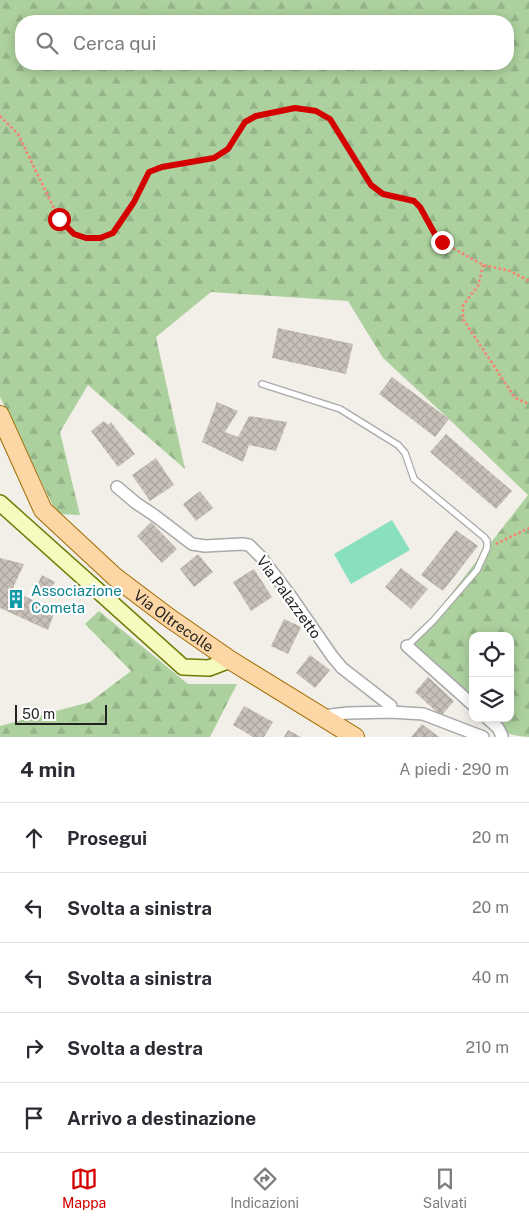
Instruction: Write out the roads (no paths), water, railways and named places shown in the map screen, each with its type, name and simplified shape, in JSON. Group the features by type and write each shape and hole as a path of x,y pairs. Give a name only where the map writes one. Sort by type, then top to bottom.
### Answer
{"main road":[{"name":"Via Oltrecolle","path":"0,415 43,510 115,577 168,618 230,660 356,737"}],"street":[{"name":"Via Palazzetto","path":"117,487 136,504 154,515 192,544 205,546 249,545 261,557 287,591 342,668 391,706 391,712"},
{"path":"0,503 183,666 209,668 230,660"},
{"path":"407,646 469,701"},
{"path":"322,716 391,712 423,714 483,737"},
{"path":"492,722 498,728 502,737"}],"lane":[{"path":"262,384 340,409 398,446 404,453 414,478 487,541 488,548 477,570 433,621 407,646"}],"place":[{"name":"Associazione Cometa","path":"16,599"}]}
